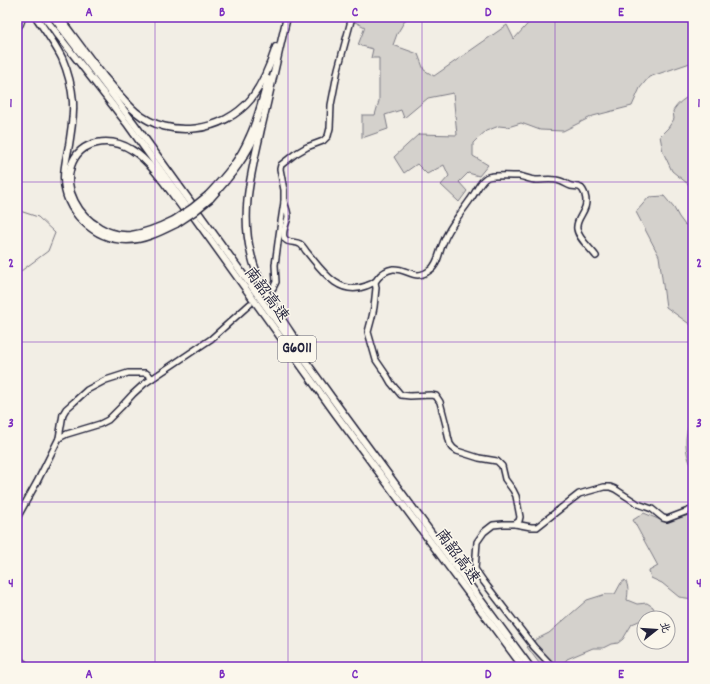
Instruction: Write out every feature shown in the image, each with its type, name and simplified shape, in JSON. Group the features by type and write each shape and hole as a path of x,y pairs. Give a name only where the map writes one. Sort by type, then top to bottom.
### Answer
{"highway":[{"path":"36,17 62,58 70,81 73,103 72,122 64,164 63,180 65,192 70,205 78,217 89,227 114,239 127,240 143,238 159,232 209,197 228,180 238,166 257,130 267,104"},
{"name":"南韶高速","path":"44,17 128,126 335,413 523,667"},
{"name":"南韶高速","path":"53,17 64,28 133,122 340,409 530,667"},
{"path":"59,17 64,28 120,95 137,112 150,121 166,127 183,130 223,122 242,108 259,88 278,44"},
{"path":"209,197 240,155 249,139 262,103 284,17"},
{"path":"287,17 251,175 247,202 246,230 251,256 267,295 340,409"},
{"path":"175,222 143,233 130,235 118,235 105,231 93,224 74,202 69,177 71,165 82,150 90,145 100,142 121,144 133,150 158,176 217,255 242,283"}],"street":[{"path":"17,29 21,25 24,17"},
{"path":"273,288 276,282 275,266 278,235 284,202 284,190 280,170 281,165 295,154 307,147 323,141 328,136 330,128 331,105 338,69 352,17"},
{"path":"284,202 287,207 288,216 283,234 284,238 287,241 300,244 323,272 340,286 351,288 361,288 375,282 383,272 388,270 395,269 418,276 429,272 434,267 448,231 454,220 470,200 483,180 487,177 494,176 519,176 533,180 561,181 570,186 583,189 586,205 577,224 577,228 582,239 596,256"},
{"path":"375,282 376,288 374,307 368,332 378,364 401,395 436,396 440,402 450,444 453,448 457,451 472,456 497,461 502,466 505,479 516,496 520,517 519,521 515,524"},
{"path":"59,438 71,432 100,424 108,420 133,394 152,378 211,339 250,304"},
{"path":"17,518 59,438 63,414 66,409 87,390 106,380 128,373 146,373 152,378"},
{"path":"553,667 534,647 475,569 477,542 484,532 493,525 503,524 537,527 579,494 604,486 621,492 638,504 652,510 663,518 667,519 693,510"},
{"path":"17,657 30,667"},
{"path":"99,667 126,667"}],"shaded area":[{"path":"356,17 407,17 397,34 393,45 418,54 424,70 434,76 507,25 514,39 534,17 693,17 693,62 649,77 640,88 632,106 593,116 563,131 540,130 521,123 508,127 499,126 486,131 473,143 473,156 488,165 479,176 468,173 459,182 467,191 459,202 441,185 449,176 444,165 427,174 417,164 404,173 394,157 419,134 457,135 453,93 428,98 404,118 401,110 385,115 388,129 362,138 362,115 375,115 379,101 379,58 371,58 373,49 358,45 365,27 355,22"},
{"path":"693,95 693,188 672,171 663,152 660,136 674,119 673,111 677,106 684,99"},
{"path":"664,196 685,225 693,222 693,326 666,307 659,256 636,212 649,197"},
{"path":"693,420 693,468 687,454 686,443 688,428"},
{"path":"644,513 665,522 693,514 693,599 679,597 662,583 651,578 649,571 658,566 633,520"},
{"path":"625,580 628,587 627,600 637,604 647,603 653,607 654,610 636,610 636,622 632,624 623,639 618,643 611,644 603,648 593,648 567,659 563,667 542,667 527,647 535,640 549,633 587,600 606,594 615,594 621,583"}],"waterway":[{"path":"17,210 38,217 55,233 48,251 17,274"}]}
